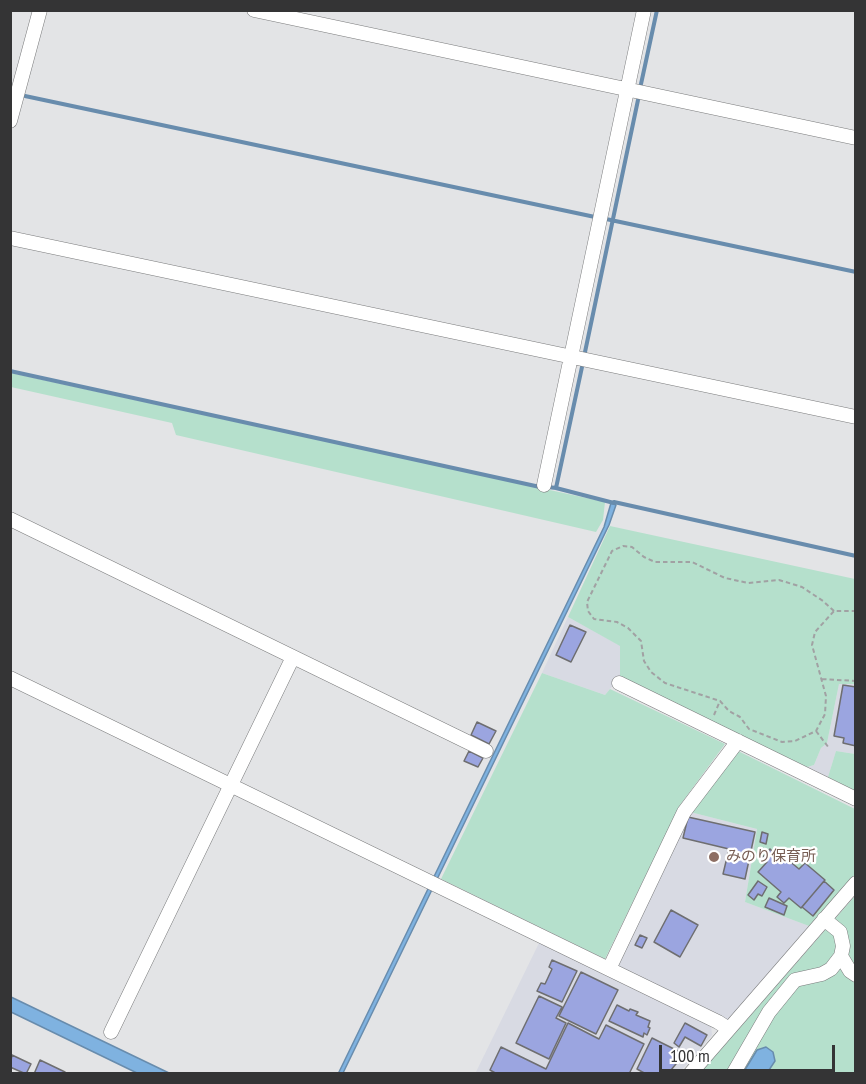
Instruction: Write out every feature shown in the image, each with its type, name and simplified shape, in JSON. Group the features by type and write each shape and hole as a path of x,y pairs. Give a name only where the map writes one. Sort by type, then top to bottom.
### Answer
{"street":[{"path":"10,122 40,10"},
{"path":"254,10 855,138"},
{"path":"544,485 644,10"},
{"path":"10,238 855,417"},
{"path":"10,519 486,751"},
{"path":"111,1032 293,657"},
{"path":"10,678 729,1029"},
{"path":"619,683 855,799"},
{"path":"609,969 684,812 738,741"},
{"path":"690,1074 855,883"},
{"path":"733,1074 769,1012 795,980 822,974 831,969 841,956 843,946 840,932 824,919"},
{"path":"841,956 855,975"}],"path":[{"path":"834,611 815,632 812,645 826,696 825,714 816,731 795,741 782,742 749,729 740,717 729,711 720,701 665,683 651,672 644,661 641,641 628,628 617,622 594,619 588,611 587,602 612,551 622,546 632,547 644,557 655,562 692,562 725,578 748,583 779,580 802,587 834,611 855,611"},
{"path":"822,679 855,681"},
{"path":"709,727 720,701"},
{"path":"816,731 829,748"}],"shaded area":[{"path":"568,617 621,646 620,677 605,695 542,673"},
{"path":"839,684 855,684 855,754 836,751 828,777 807,767 814,765 821,748 827,743"},
{"path":"690,812 757,829 745,902 809,926 728,1020 617,966"},
{"path":"540,941 711,1025 712,1035 679,1073 475,1074"}],"green space":[{"path":"11,373 605,502 603,520 596,532 176,435 172,423 11,387"},
{"path":"610,526 855,579 855,684 839,684 827,743 821,748 814,765 807,767 620,677 620,646 568,617"},
{"path":"542,673 605,695 610,689 725,744 680,805 605,959 441,879"},
{"path":"738,751 855,809 855,875 809,926 745,902 757,829 690,812"},
{"path":"836,751 855,754 855,791 828,777"},
{"path":"855,896 855,1073 700,1073"}],"water":[{"path":"611,503 616,505 609,525 343,1073 338,1074 604,527"},
{"path":"11,997 169,1073 137,1073 11,1012"},
{"path":"766,1047 773,1052 775,1061 767,1073 743,1073 757,1050"}],"building":[{"path":"570,625 586,632 571,662 556,655"},
{"path":"843,685 856,687 856,746 843,743 844,738 834,736"},
{"path":"477,722 496,731 489,744 471,735"},
{"path":"469,751 483,758 478,767 464,761"},
{"path":"688,817 755,832 745,879 723,874 729,849 683,838"},
{"path":"762,832 768,834 766,844 760,842"},
{"path":"770,849 774,853 776,850 799,869 805,863 825,880 801,908 789,898 784,903 777,897 781,892 758,872 767,862 762,858"},
{"path":"758,881 767,887 762,896 758,894 754,900 748,895"},
{"path":"824,881 834,890 813,916 802,907"},
{"path":"769,898 787,906 784,915 765,907"},
{"path":"671,910 698,925 680,957 654,942"},
{"path":"640,935 647,938 642,948 635,945"},
{"path":"552,960 577,971 562,1002 537,991 541,983 545,984 552,969 549,967"},
{"path":"581,972 618,990 596,1034 559,1016"},
{"path":"539,996 562,1007 556,1018 566,1023 549,1059 516,1043"},
{"path":"617,1005 629,1011 630,1009 638,1012 636,1015 650,1021 647,1035 644,1033 643,1037 609,1021"},
{"path":"568,1023 599,1039 606,1025 644,1044 629,1074 497,1074 490,1070 501,1047 546,1069"},
{"path":"685,1023 707,1035 701,1046 685,1037 679,1047 674,1043"},
{"path":"652,1038 680,1052 677,1058 680,1059 671,1070 673,1074 646,1074 637,1069"},
{"path":"12,1055 31,1064 26,1074 10,1067"},
{"path":"40,1060 65,1072 65,1074 34,1074"}],"waterway":[{"path":"641,84 657,10"},
{"path":"25,96 595,217"},
{"path":"585,352 638,100"},
{"path":"606,219 856,272"},
{"path":"582,367 556,488 614,503"},
{"path":"10,371 540,487"},
{"path":"548,487 556,488"},
{"path":"614,502 856,556"}],"place":[{"name":"みのり保育所","path":"714,857"}]}
